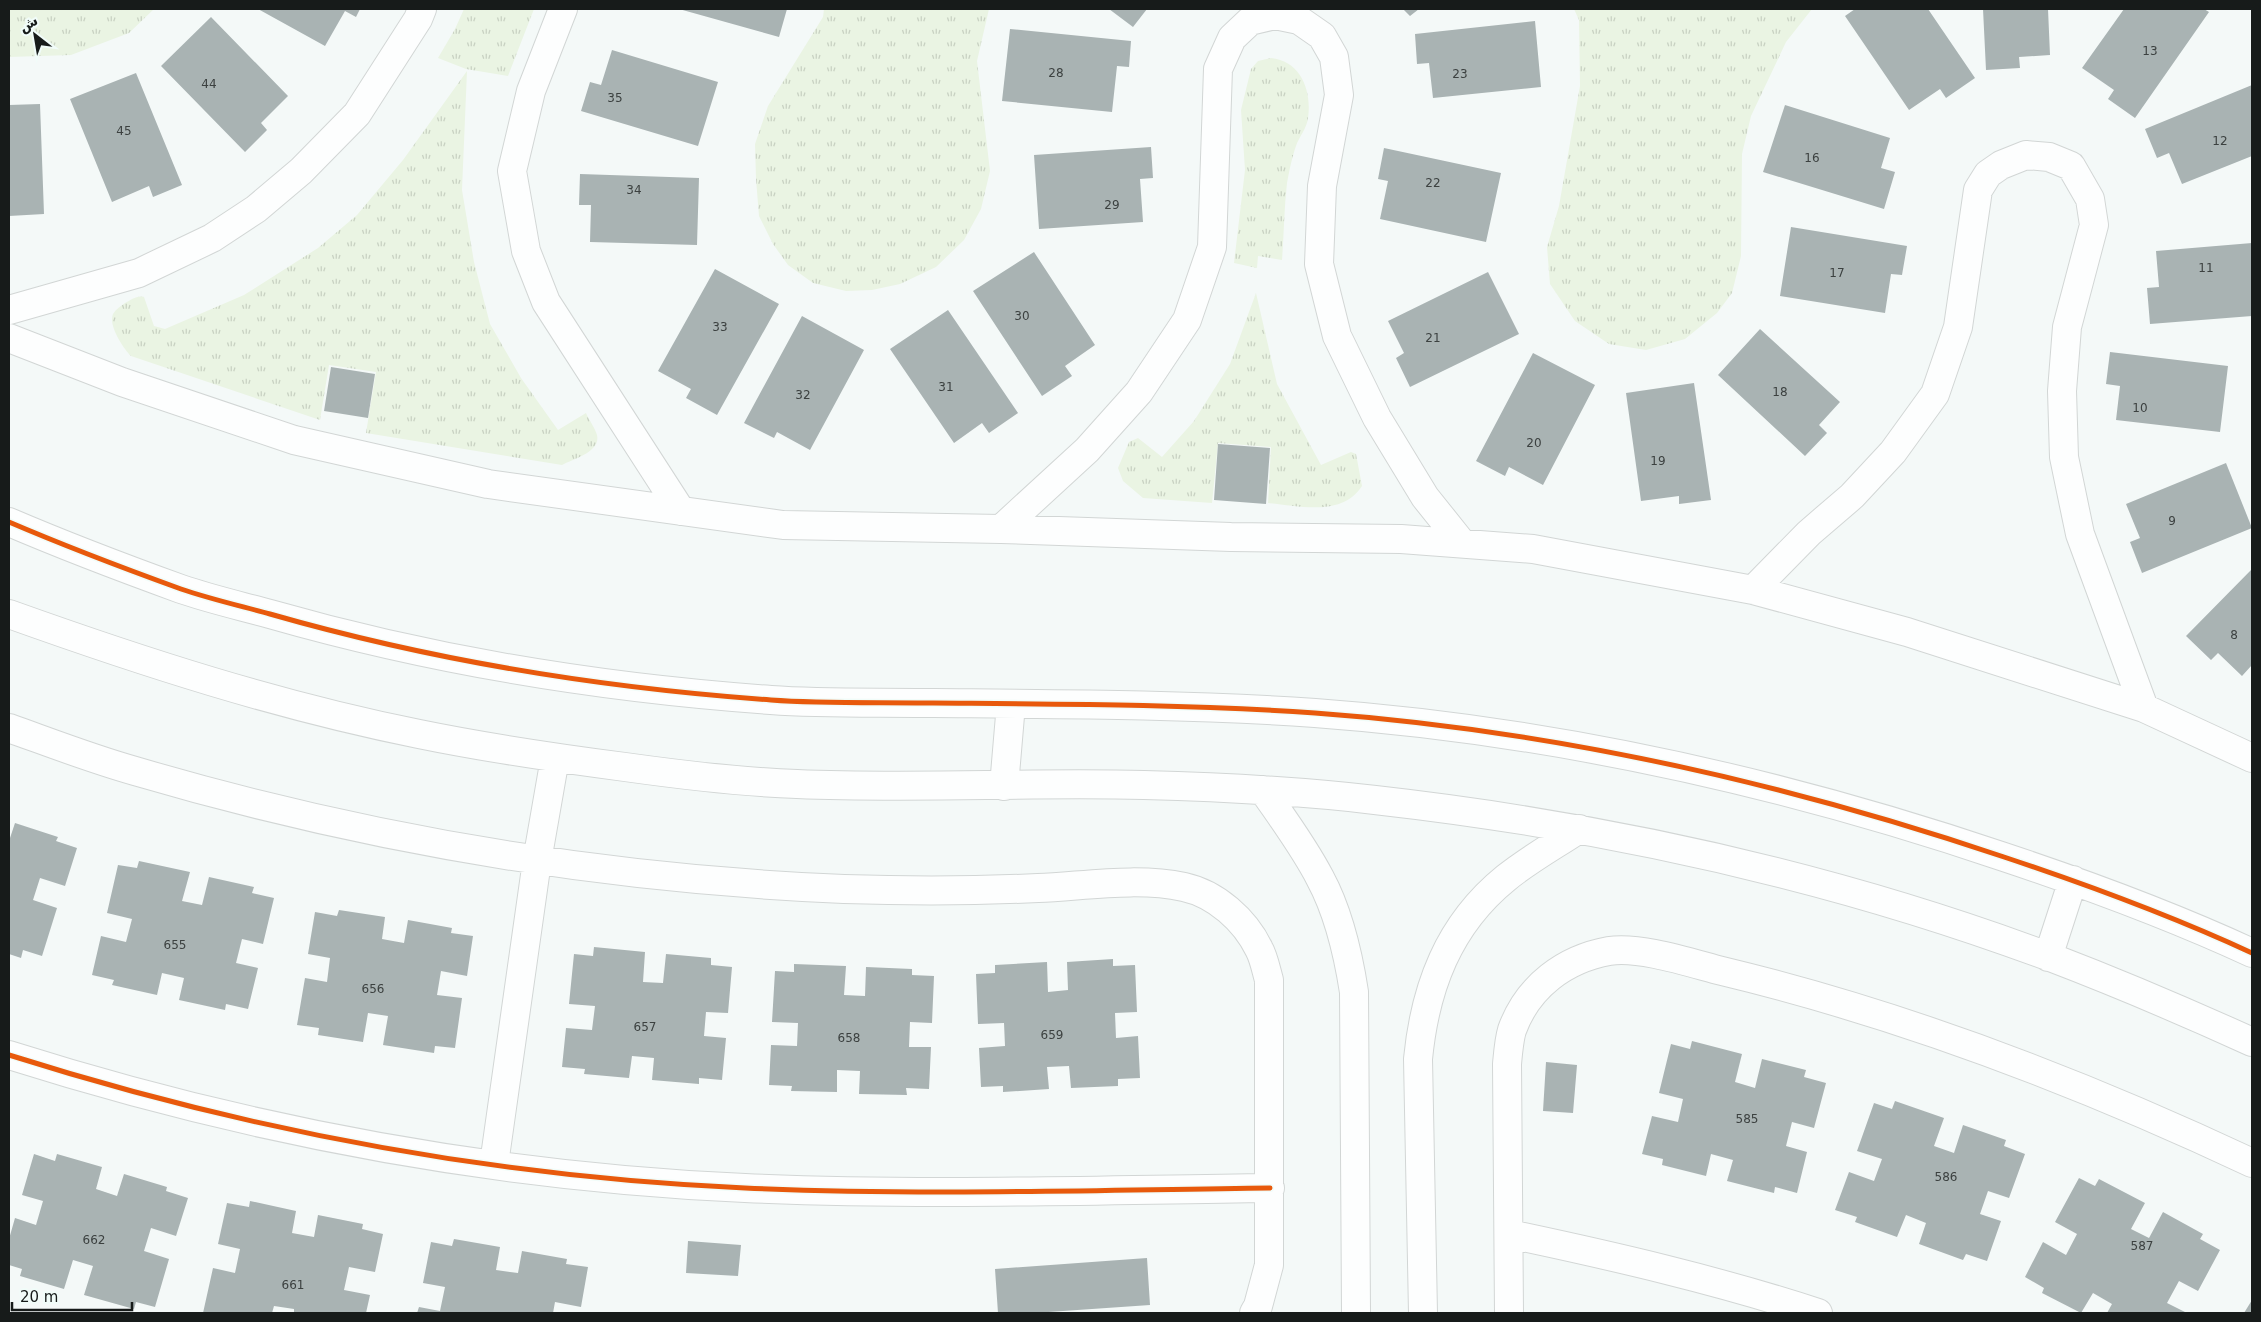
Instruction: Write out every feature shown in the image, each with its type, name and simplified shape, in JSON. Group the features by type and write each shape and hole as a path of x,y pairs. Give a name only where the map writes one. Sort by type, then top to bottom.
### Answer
{"street":[{"path":"9,310 139,273 212,238 256,209 302,171 357,114 418,19 422,9"},
{"path":"563,9 531,91 512,171 526,251 546,302 682,511"},
{"path":"1001,529 1094,443 1139,392 1187,320 1212,247 1218,69 1232,38 1250,21 1275,15 1299,20 1322,36 1334,57 1339,95 1322,186 1319,264 1337,336 1377,418 1425,497 1461,542"},
{"path":"1753,590 1809,533 1852,496 1882,464 1893,452 1935,394 1958,327 1978,190 1988,174 2001,165 2026,155 2049,157 2071,166 2090,199 2094,225 2067,327 2062,391 2064,457 2080,534 2144,708"},
{"path":"9,338 122,382 294,440 488,484 783,525 1461,542 1533,549 1753,590 1907,632 2144,708 2252,758"},
{"path":"9,522 186,590 331,632 478,664 627,687 777,701 1163,705 1319,714 1472,730 1626,755 1777,789 1927,831 2073,880 2218,938 2252,954"},
{"path":"9,614 143,661 278,700 416,733 555,758 675,774 795,784 1142,785 1263,790 1369,799 1474,812 1579,829 1675,848 1863,896 2048,957 2176,1008 2252,1042"},
{"path":"1004,786 1011,704"},
{"path":"9,728 134,771 334,824 537,861 691,880 846,889 1002,890 1156,882 1189,888 1218,901 1242,922 1260,950 1269,980 1269,1265 1258,1306 1254,1313"},
{"path":"494,1164 537,861 555,758"},
{"path":"1263,790 1302,846 1321,880 1336,916 1348,954 1354,992 1356,1313"},
{"path":"1423,1313 1418,1059 1421,1025 1430,991 1442,959 1455,937 1481,902 1506,878 1579,829"},
{"path":"2048,957 2073,880"},
{"path":"1509,1313 1507,1064 1512,1031 1527,1000 1550,976 1579,959 1612,951 1645,952 1753,978 1860,1008 2070,1082 2172,1125 2252,1163"},
{"path":"9,1055 75,1076 213,1112 353,1141 494,1164 617,1178 742,1188 866,1192 1270,1188"},
{"path":"1509,1234 1633,1260 1756,1293 1818,1313"}],"green space":[{"path":"9,9 154,9 129,33 71,55 9,57"},
{"path":"464,9 534,9 508,76 466,69 438,58"},
{"path":"824,9 989,9 977,61 990,171 981,209 964,240 936,267 900,284 872,290 846,291 813,283 788,265 773,244 759,216 755,144 768,106 823,17"},
{"path":"1574,9 1812,9 1786,42 1751,116 1742,154 1741,256 1732,293 1717,313 1685,339 1646,350 1609,344 1575,321 1550,284 1547,247 1559,206 1580,86 1579,20"},
{"path":"1271,58 1281,60 1297,71 1306,88 1309,108 1305,129 1297,143 1287,183 1282,260 1258,256 1257,268 1234,263 1245,170 1241,110 1251,69 1258,61"},
{"path":"467,71 462,190 474,262 490,324 521,378 558,430 586,413 597,435 595,446 591,450 562,465 366,433 376,372 329,365 320,420 131,356 120,342 114,330 112,319 117,309 132,299 144,297 154,326 165,329 244,295 318,248 357,215 403,160"},
{"path":"1256,293 1277,384 1321,465 1351,452 1356,454 1362,486 1354,496 1332,506 1307,507 1268,503 1271,447 1218,443 1212,503 1143,498 1123,481 1118,468 1129,442 1138,438 1162,457 1194,421 1230,364"}],"building":[{"path":"258,9 360,9 356,17 345,11 325,46"},
{"path":"679,9 787,9 779,37"},
{"path":"1109,9 1147,9 1133,27"},
{"path":"1403,9 1419,9 1410,16"},
{"path":"1855,9 1928,9 1975,78 1946,98 1940,89 1909,110 1845,16"},
{"path":"1983,9 2048,9 2050,55 2019,57 2020,68 1986,70"},
{"path":"2124,9 2204,9 2209,12 2135,118 2108,99 2114,90 2082,68"},
{"path":"211,17 288,96 261,123 267,130 245,152 161,66"},
{"path":"1535,21 1541,87 1433,98 1429,63 1417,64 1415,34"},
{"path":"1010,29 1131,41 1129,67 1117,66 1112,112 1002,101"},
{"path":"612,50 718,82 698,146 581,111 590,82 601,85"},
{"path":"136,73 182,185 153,197 149,186 112,202 70,99"},
{"path":"2252,85 2252,156 2182,184 2169,153 2157,158 2145,129"},
{"path":"40,104 44,214 9,216 9,105"},
{"path":"1785,105 1890,138 1881,168 1895,172 1884,209 1763,172"},
{"path":"1151,147 1153,178 1140,179 1143,222 1039,229 1034,155"},
{"path":"1384,148 1501,173 1486,242 1380,219 1388,181 1378,179"},
{"path":"580,174 699,178 697,245 590,242 591,205 579,205"},
{"path":"1791,227 1907,246 1902,275 1891,274 1885,313 1780,296"},
{"path":"2252,243 2252,316 2150,324 2147,288 2159,287 2156,251"},
{"path":"1034,252 1095,345 1065,366 1072,376 1042,396 973,291"},
{"path":"715,269 779,304 717,415 686,398 691,389 658,371"},
{"path":"1488,272 1519,334 1410,387 1396,358 1404,353 1388,321"},
{"path":"948,310 1018,413 989,433 982,423 954,443 890,349"},
{"path":"802,316 864,350 810,450 777,432 774,438 744,423"},
{"path":"1760,329 1840,402 1819,425 1827,433 1805,456 1718,375"},
{"path":"2110,352 2228,366 2220,432 2116,420 2120,386 2106,384"},
{"path":"1533,353 1595,385 1543,485 1509,467 1505,476 1476,461"},
{"path":"331,367 375,374 368,418 324,411"},
{"path":"1694,383 1711,500 1679,504 1679,496 1641,501 1626,393"},
{"path":"1218,444 1270,448 1266,504 1214,500"},
{"path":"2226,463 2252,528 2142,573 2130,542 2140,538 2126,504"},
{"path":"2252,569 2252,665 2242,676 2218,653 2211,660 2186,636"},
{"path":"15,823 58,837 56,841 77,848 65,886 40,878 33,900 57,908 42,956 23,950 21,958 9,954 9,841"},
{"path":"139,861 190,872 182,901 202,905 209,877 254,887 252,893 274,898 263,944 242,939 236,963 258,968 248,1009 226,1004 225,1010 179,1000 184,978 162,973 157,995 112,985 114,980 92,975 101,936 126,942 132,919 107,913 118,865 137,868"},
{"path":"339,910 385,917 382,939 404,943 408,920 452,928 451,933 473,936 467,976 441,971 437,995 462,998 455,1048 435,1046 434,1053 383,1045 388,1016 368,1013 363,1042 318,1035 319,1028 297,1025 305,978 327,982 330,958 308,954 315,912 337,916"},
{"path":"594,947 645,952 643,982 663,983 666,954 711,958 711,965 732,967 728,1013 706,1012 704,1036 726,1038 722,1080 699,1078 699,1084 652,1080 654,1058 632,1056 629,1078 584,1074 585,1069 562,1067 566,1028 592,1030 595,1006 569,1004 574,954 593,956"},
{"path":"1113,959 1113,966 1135,965 1137,1012 1115,1013 1116,1038 1138,1036 1140,1078 1118,1079 1118,1086 1071,1088 1069,1066 1047,1067 1049,1089 1003,1092 1003,1086 981,1087 979,1048 1005,1046 1004,1023 978,1024 976,974 995,973 995,965 1047,962 1048,992 1068,990 1067,962"},
{"path":"794,964 846,966 844,995 865,996 866,967 912,969 912,975 934,976 932,1023 910,1022 909,1047 931,1047 929,1089 906,1088 907,1095 859,1094 860,1071 837,1070 837,1092 791,1091 792,1086 769,1085 771,1045 797,1046 798,1023 772,1022 775,971 794,972"},
{"path":"1692,1041 1742,1054 1735,1082 1755,1088 1762,1059 1806,1070 1804,1077 1826,1083 1814,1128 1792,1122 1786,1146 1807,1152 1797,1193 1775,1187 1774,1193 1727,1181 1733,1160 1711,1154 1706,1176 1662,1165 1663,1159 1642,1154 1652,1116 1678,1122 1683,1099 1659,1093 1671,1044 1690,1049"},
{"path":"1546,1062 1577,1065 1573,1113 1543,1111"},
{"path":"1895,1101 1944,1118 1934,1146 1954,1153 1963,1125 2006,1140 2004,1146 2025,1154 2009,1198 1988,1191 1980,1214 2001,1221 1987,1261 1966,1254 1963,1260 1919,1244 1926,1223 1906,1215 1897,1237 1855,1222 1857,1217 1835,1210 1849,1172 1874,1181 1882,1159 1857,1151 1874,1103 1892,1109"},
{"path":"34,1154 55,1161 57,1154 102,1167 96,1189 117,1196 124,1174 167,1187 166,1191 188,1198 176,1236 151,1228 144,1251 169,1259 155,1307 136,1302 134,1309 84,1295 93,1266 73,1260 64,1289 20,1276 22,1269 9,1265 9,1239 15,1218 36,1225 43,1201 22,1195"},
{"path":"2079,1178 2095,1186 2099,1179 2145,1203 2131,1229 2149,1238 2163,1212 2203,1234 2200,1239 2220,1250 2198,1291 2179,1281 2167,1303 2187,1313 2107,1313 2112,1304 2093,1293 2081,1313 2042,1293 2044,1288 2025,1277 2043,1242 2066,1255 2077,1234 2055,1222"},
{"path":"250,1201 296,1211 292,1233 314,1237 318,1215 363,1224 362,1229 383,1234 375,1272 349,1267 344,1290 370,1295 366,1313 294,1313 294,1309 274,1306 272,1313 203,1313 213,1268 235,1273 240,1249 218,1244 227,1203 249,1207"},
{"path":"454,1239 500,1247 496,1270 518,1273 522,1251 567,1259 566,1264 588,1267 581,1307 555,1302 553,1313 417,1313 419,1307 440,1311 445,1287 423,1283 431,1242 452,1246"},
{"path":"688,1241 741,1245 738,1276 686,1273"},
{"path":"1147,1258 1150,1305 1034,1313 998,1313 995,1269"},
{"path":"2252,1300 2252,1313 2244,1313"}],"cycle path":[{"path":"9,522 116,565 214,599 394,646 456,659 581,680 708,695 791,701 1124,705 1315,713 1403,721 1577,746 1664,763 1750,783 1836,805 1920,830 2098,890 2191,926 2252,953"},
{"path":"9,1055 98,1082 280,1127 372,1146 558,1173 745,1188 876,1192 1270,1188"}]}
